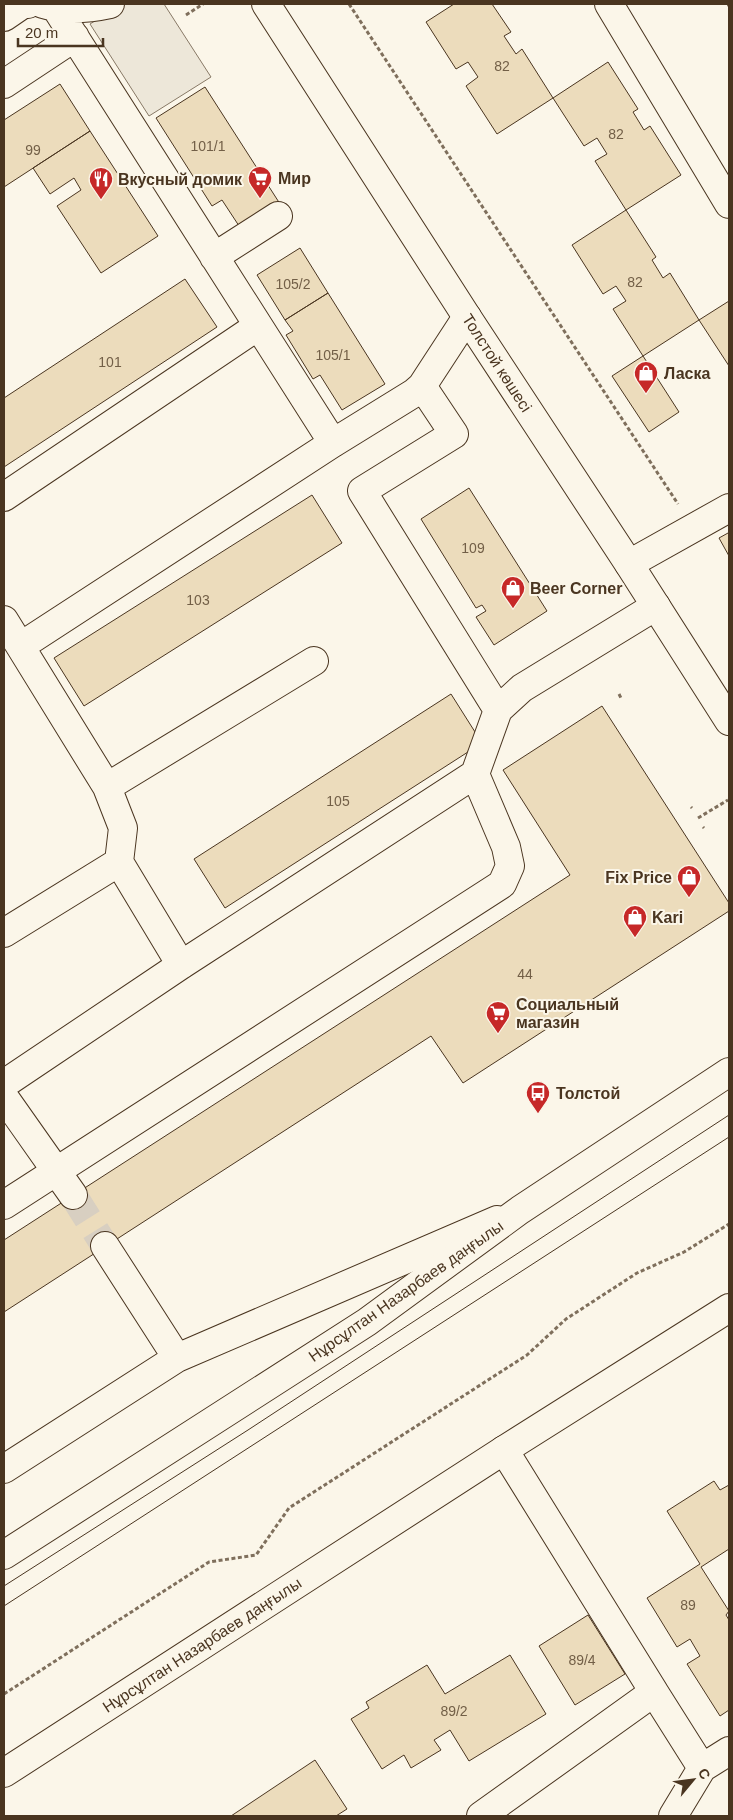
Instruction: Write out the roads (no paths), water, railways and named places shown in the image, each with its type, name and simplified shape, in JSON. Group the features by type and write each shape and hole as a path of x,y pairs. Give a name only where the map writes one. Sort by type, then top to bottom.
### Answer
{"main road":[{"path":"4,17 23,4 28,4"},
{"path":"49,6 88,8 110,4"},
{"name":"Толстой көшесі","path":"266,4 729,721"},
{"path":"609,4 729,204"},
{"path":"49,6 75,38 333,443"},
{"path":"4,84 75,38"},
{"path":"214,256 278,216"},
{"path":"20,646 422,386 467,317"},
{"path":"4,497 258,326"},
{"path":"422,386 454,434 362,491 498,710"},
{"path":"629,564 729,508"},
{"path":"4,1084 181,965 475,774 498,710 522,688 656,606"},
{"path":"4,620 107,787 123,828 119,862 181,965"},
{"path":"107,787 314,661"},
{"path":"4,1205 502,884 510,866 506,847 475,774"},
{"path":"4,933 119,862"},
{"name":"Нұрсұлтан Назарбаев даңғылы","path":"4,1555 367,1322 520,1210 729,1072"},
{"path":"4,1097 73,1195"},
{"path":"4,1469 176,1358 520,1210"},
{"path":"106,1246 176,1358"},
{"name":"Нұрсұлтан Назарбаев даңғылы","path":"4,1773 504,1450 729,1308"},
{"path":"504,1450 702,1768"},
{"path":"481,1816 654,1692"},
{"path":"673,1816 702,1768 729,1751"}],"tunnel":[{"path":"73,1195 105,1246"}],"tram line":[{"path":"4,1586 248,1430 729,1115"},
{"path":"4,1606 729,1137"}],"place":[{"name":"Мир","path":"260,199"},
{"name":"Вкусный домик","path":"101,200"},
{"name":"Ласка","path":"646,394"},
{"name":"Beer Corner","path":"513,609"},
{"name":"Fix Price","path":"689,898"},
{"name":"Kari","path":"635,938"},
{"name":"Социальный магазин","path":"498,1034"},
{"name":"Толстой","path":"538,1114"}]}
